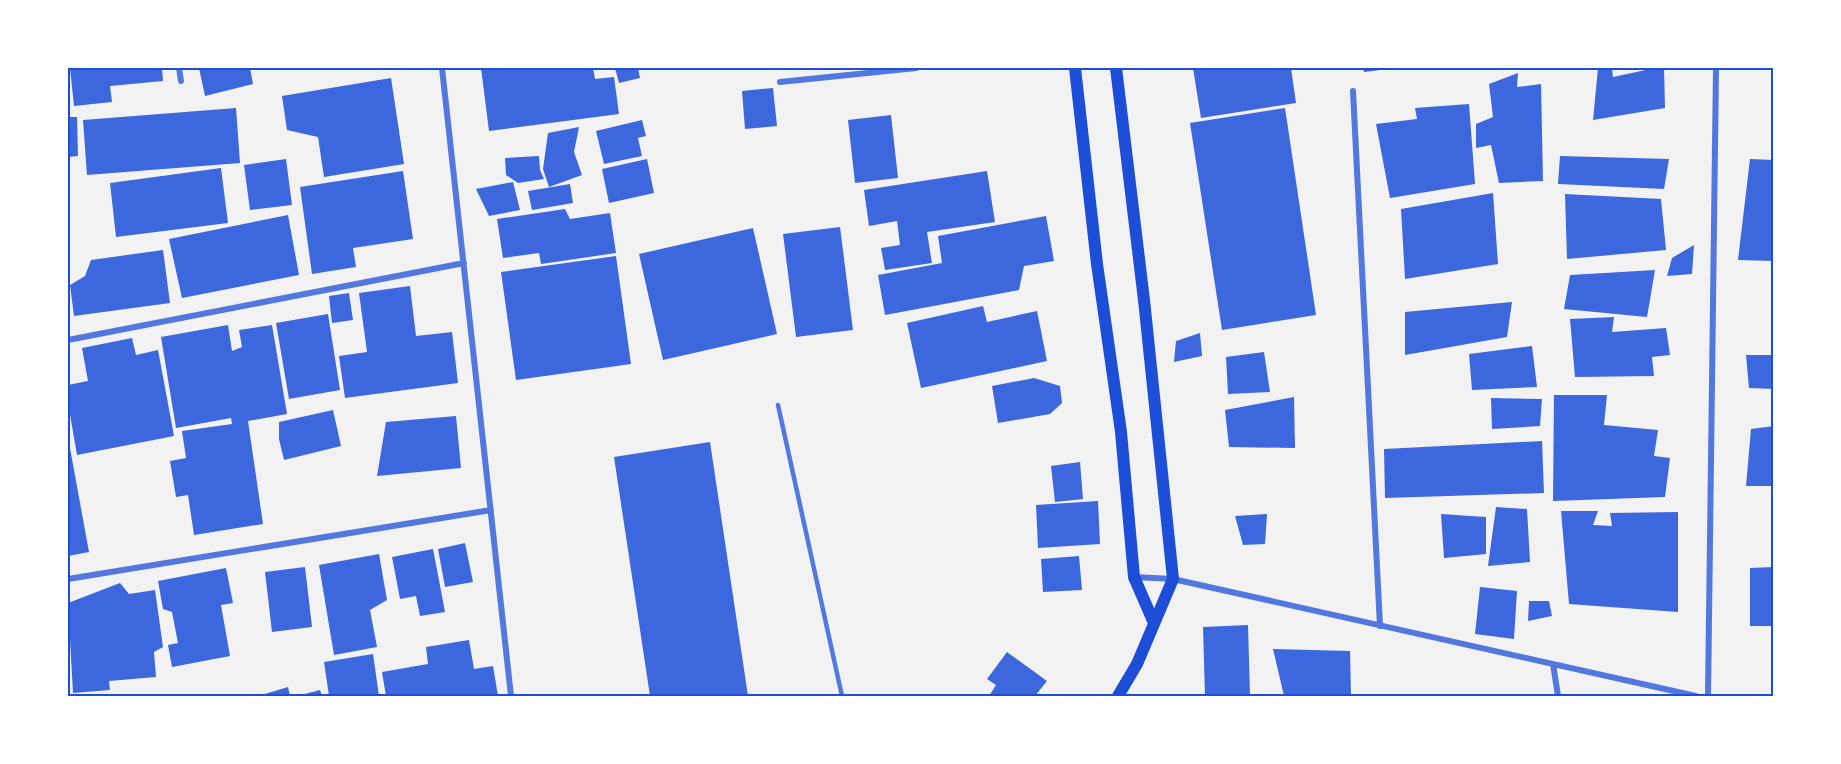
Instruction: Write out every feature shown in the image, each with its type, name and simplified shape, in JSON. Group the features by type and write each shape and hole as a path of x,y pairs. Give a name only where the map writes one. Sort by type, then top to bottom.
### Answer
{"main road":[{"path":"1075,68 1097,264 1121,432 1134,577 1154,623"},
{"path":"1116,68 1144,300 1173,579 1137,664 1118,696"}],"street":[{"path":"179,68 181,81"},
{"path":"442,68 511,696"},
{"path":"780,82 916,68"},
{"path":"1708,696 1716,68"},
{"path":"1353,92 1380,626"},
{"path":"68,340 464,263"},
{"path":"68,579 491,510"},
{"path":"1134,577 1173,579 1696,696"},
{"path":"1553,664 1558,696"}],"lane":[{"path":"778,405 842,696"}],"building":[{"path":"70,68 162,68 163,81 110,86 112,102 74,106"},
{"path":"199,68 250,68 253,84 205,96"},
{"path":"481,68 593,68 595,79 614,77 619,114 489,131"},
{"path":"615,68 638,68 640,78 619,83"},
{"path":"1193,68 1291,68 1296,103 1201,118"},
{"path":"1363,68 1388,68 1388,69 1364,72"},
{"path":"1598,68 1612,68 1613,77 1664,68 1665,108 1593,120"},
{"path":"1518,73 1517,87 1541,84 1543,181 1499,183 1491,145 1476,148 1476,124 1493,117 1489,84"},
{"path":"391,78 404,164 324,177 318,137 287,130 282,96"},
{"path":"773,88 777,126 745,129 742,91"},
{"path":"1469,104 1475,184 1390,198 1376,124 1417,119 1415,108"},
{"path":"236,108 240,163 87,175 83,120"},
{"path":"1285,108 1316,315 1222,330 1190,123"},
{"path":"891,115 898,178 855,183 848,120"},
{"path":"68,117 77,117 78,156 68,157"},
{"path":"642,120 646,136 638,138 642,156 604,164 596,131"},
{"path":"579,127 574,152 582,175 549,187 543,169 548,133"},
{"path":"539,156 540,170 544,179 518,183 506,175 505,158"},
{"path":"1560,156 1669,159 1664,189 1558,184"},
{"path":"286,159 292,205 250,210 244,165"},
{"path":"647,159 654,193 609,203 602,169"},
{"path":"1750,159 1774,160 1774,261 1738,260"},
{"path":"221,168 228,223 116,237 110,183"},
{"path":"403,171 413,239 353,248 356,267 312,274 300,187"},
{"path":"987,171 995,222 927,232 932,263 885,270 881,248 900,245 897,221 869,226 864,190"},
{"path":"513,182 520,210 489,216 476,189"},
{"path":"570,184 573,203 532,210 528,191"},
{"path":"1493,193 1498,264 1405,279 1401,209"},
{"path":"1565,194 1661,199 1666,250 1567,259"},
{"path":"565,209 570,219 610,213 616,253 541,264 539,253 503,258 497,219"},
{"path":"288,215 299,275 182,298 169,239"},
{"path":"1046,216 1054,261 1024,266 1019,290 885,315 878,275 942,263 938,236"},
{"path":"840,227 853,330 796,337 783,234"},
{"path":"753,228 777,334 663,360 639,254"},
{"path":"1694,245 1692,274 1667,276 1672,258"},
{"path":"163,250 170,303 74,316 70,285 85,276 91,260"},
{"path":"616,256 631,364 516,380 501,272"},
{"path":"1655,270 1647,317 1564,309 1570,275"},
{"path":"410,286 416,336 452,332 458,383 345,398 339,356 367,352 359,293"},
{"path":"349,293 353,320 332,323 329,296"},
{"path":"1512,302 1507,337 1405,355 1405,312"},
{"path":"983,306 987,322 1037,311 1047,361 921,388 907,323"},
{"path":"328,314 340,390 289,399 276,323"},
{"path":"1614,317 1612,332 1666,328 1670,355 1652,357 1654,376 1575,377 1570,319"},
{"path":"228,325 232,351 242,347 239,330 272,325 287,414 248,421 263,524 194,535 188,495 176,497 170,461 186,458 182,431 232,424 231,418 176,428 161,337"},
{"path":"1200,333 1202,356 1174,362 1176,341"},
{"path":"132,338 136,355 158,350 174,436 77,455 68,403 68,385 88,381 82,348"},
{"path":"1532,346 1537,387 1472,390 1469,354"},
{"path":"1264,352 1270,392 1228,394 1226,357"},
{"path":"1746,355 1774,355 1774,389 1749,388"},
{"path":"1034,378 1060,386 1062,403 1050,414 998,423 992,386"},
{"path":"1554,395 1607,395 1604,425 1658,430 1654,456 1670,458 1665,497 1553,501"},
{"path":"1294,397 1295,448 1229,447 1225,410"},
{"path":"1491,398 1542,399 1540,426 1492,429"},
{"path":"333,410 341,446 284,460 279,439 279,422"},
{"path":"456,416 461,468 377,476 386,422"},
{"path":"1774,426 1774,486 1746,486 1751,429"},
{"path":"1542,441 1544,493 1385,498 1384,449"},
{"path":"710,442 748,696 650,696 614,457"},
{"path":"70,448 89,552 68,556 68,449"},
{"path":"1080,462 1083,499 1055,502 1051,466"},
{"path":"1098,501 1100,544 1038,548 1036,505"},
{"path":"1496,507 1527,509 1530,562 1488,566"},
{"path":"1561,511 1598,511 1593,525 1612,526 1610,513 1678,512 1678,612 1569,604"},
{"path":"1267,514 1265,544 1243,545 1235,516"},
{"path":"1441,514 1486,517 1486,554 1444,558"},
{"path":"465,543 473,582 445,587 438,549"},
{"path":"433,549 445,612 420,616 416,596 400,599 392,557"},
{"path":"379,554 387,600 370,610 377,647 334,655 319,565"},
{"path":"1079,556 1082,590 1043,592 1041,559"},
{"path":"305,567 312,627 272,632 265,572"},
{"path":"1774,567 1774,626 1750,626 1750,568"},
{"path":"226,568 233,603 221,605 230,656 172,667 168,645 178,643 172,612 163,609 158,581"},
{"path":"120,583 129,594 155,590 163,647 154,652 156,677 109,681 110,690 73,693 68,603"},
{"path":"1480,587 1517,591 1514,639 1475,634"},
{"path":"1529,601 1549,601 1552,616 1528,621"},
{"path":"1248,625 1250,696 1205,696 1203,627"},
{"path":"469,640 474,669 493,666 498,696 386,696 382,672 428,664 426,647"},
{"path":"1273,649 1350,651 1351,696 1284,696"},
{"path":"1007,652 1047,681 1035,696 989,696 996,685 987,679"},
{"path":"373,654 379,696 329,696 324,662"},
{"path":"288,687 290,696 258,696"},
{"path":"320,690 322,696 297,696"}]}
